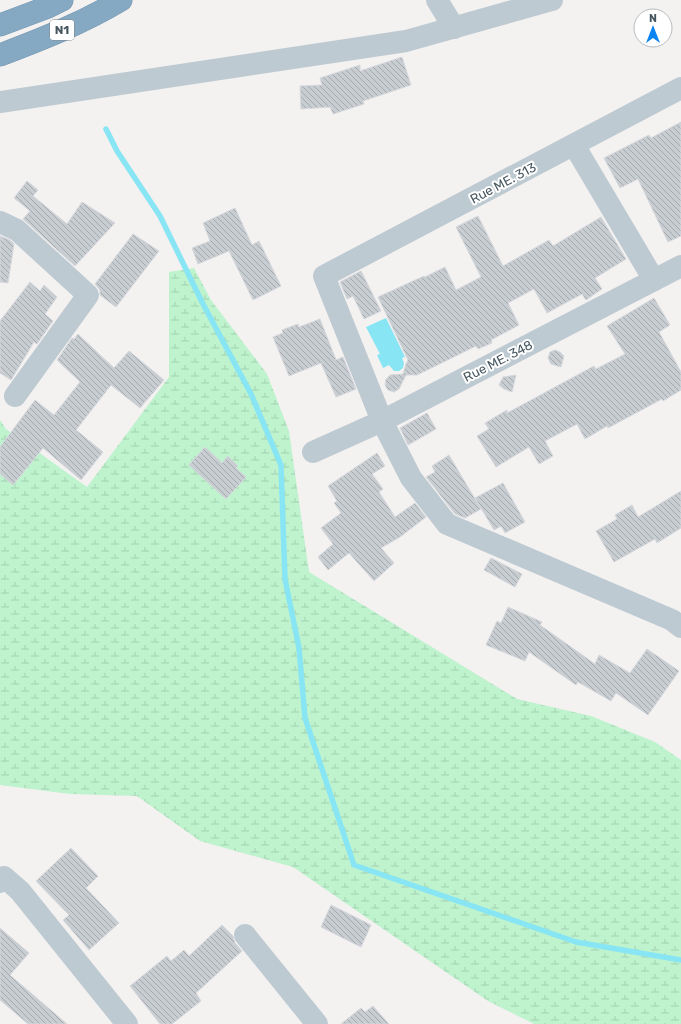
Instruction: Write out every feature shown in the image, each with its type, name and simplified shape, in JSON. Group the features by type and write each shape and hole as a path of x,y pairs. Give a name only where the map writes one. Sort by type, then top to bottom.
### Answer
{"highway":[{"name":"N1","path":"0,24 48,8 62,0"},
{"name":"N1","path":"0,55 38,41 98,13 121,0"}],"street":[{"path":"437,0 454,28"},
{"path":"0,102 406,41 552,0"},
{"name":"Rue ME. 313","path":"382,421 324,276 681,88"},
{"path":"574,145 654,280"},
{"path":"0,222 17,230 88,295 15,396"},
{"name":"Rue ME. 348","path":"313,452 382,421 681,266"},
{"path":"382,421 411,478 447,524 672,620 681,627"},
{"path":"0,882 4,877 20,891 127,1024"},
{"path":"245,935 317,1024"}],"green space":[{"path":"194,268 211,300 267,374 289,431 309,572 517,699 591,716 655,742 681,760 681,1024 534,1024 488,1001 293,867 200,841 137,796 70,794 0,785 0,420 6,429 87,487 169,377 169,272"}],"water":[{"path":"386,318 405,357 402,358 404,363 403,368 399,371 394,371 389,365 383,368 377,355 380,354 366,327"}],"building":[{"path":"402,57 411,85 363,101 364,104 333,114 330,107 301,109 300,86 322,85 320,78 360,65 360,71"},
{"path":"681,122 681,236 668,242 638,179 620,188 604,158 649,135 651,138"},
{"path":"27,181 38,190 33,196 67,224 82,202 115,223 75,266 23,219 30,211 14,198"},
{"path":"235,208 252,245 259,241 281,286 253,300 229,251 198,264 192,248 210,241 203,223"},
{"path":"478,216 503,266 549,240 553,246 601,217 626,259 595,278 602,289 586,300 582,294 547,313 534,289 508,303 519,325 491,340 492,343 478,349 476,346 417,375 406,375 399,389 394,392 388,390 385,385 386,379 390,375 403,374 408,360 378,297 445,267 456,290 481,277 456,227"},
{"path":"133,234 159,251 116,307 100,295 100,290 95,284"},
{"path":"0,236 10,240 14,244 8,283 0,282"},
{"path":"361,271 381,311 364,319 353,296 347,299 340,282"},
{"path":"30,282 40,291 44,285 57,297 45,314 53,321 37,344 34,342 11,380 0,373 0,321"},
{"path":"654,298 670,325 659,332 681,372 681,390 663,401 662,399 608,428 607,426 585,439 577,424 545,441 553,456 539,464 529,447 496,467 477,436 489,429 485,423 507,410 507,413 594,366 596,369 625,354 607,326"},
{"path":"320,319 336,360 343,357 356,389 336,397 321,363 289,376 273,337 283,333 282,330 298,324 299,327"},
{"path":"78,334 114,368 129,351 164,380 140,408 111,385 76,430 103,452 81,480 43,448 13,485 0,474 0,447 35,400 54,415 80,382 57,360 72,338 74,339"},
{"path":"555,350 564,356 561,367 551,364 548,358 550,352"},
{"path":"516,375 512,392 499,385 503,377"},
{"path":"427,413 436,429 408,445 400,428"},
{"path":"205,447 222,463 228,456 238,466 236,468 246,477 226,499 189,465"},
{"path":"377,453 385,466 372,474 383,489 379,492 395,517 415,503 426,517 400,537 381,548 394,563 374,581 349,553 328,570 318,557 333,544 321,528 341,513 334,503 337,501 328,486"},
{"path":"449,455 481,509 465,518 455,514 426,477 435,472 432,466"},
{"path":"503,483 525,522 505,533 501,526 494,530 475,498"},
{"path":"681,491 681,528 657,543 655,539 614,562 596,531 617,519 615,515 632,505 638,517"},
{"path":"491,558 522,574 515,587 484,570"},
{"path":"508,607 542,622 540,625 595,664 599,655 630,673 647,649 679,671 648,715 616,693 611,701 578,682 576,685 529,652 525,661 486,645 497,621 501,623"},
{"path":"71,848 98,876 86,888 119,923 89,950 63,920 69,915 36,881"},
{"path":"331,905 371,925 361,947 321,927"},
{"path":"222,925 233,936 235,943 242,951 196,993 201,1001 172,1024 160,1024 130,986 167,956 171,961 184,950 189,956"},
{"path":"0,928 29,953 10,975 67,1024 28,1024 0,1000"},
{"path":"373,1006 389,1024 341,1024 361,1008 365,1012"}],"waterway":[{"path":"106,129 117,151 160,216 202,302 251,394 281,465 285,579 299,648 305,718 354,865 576,942 681,960"}]}
